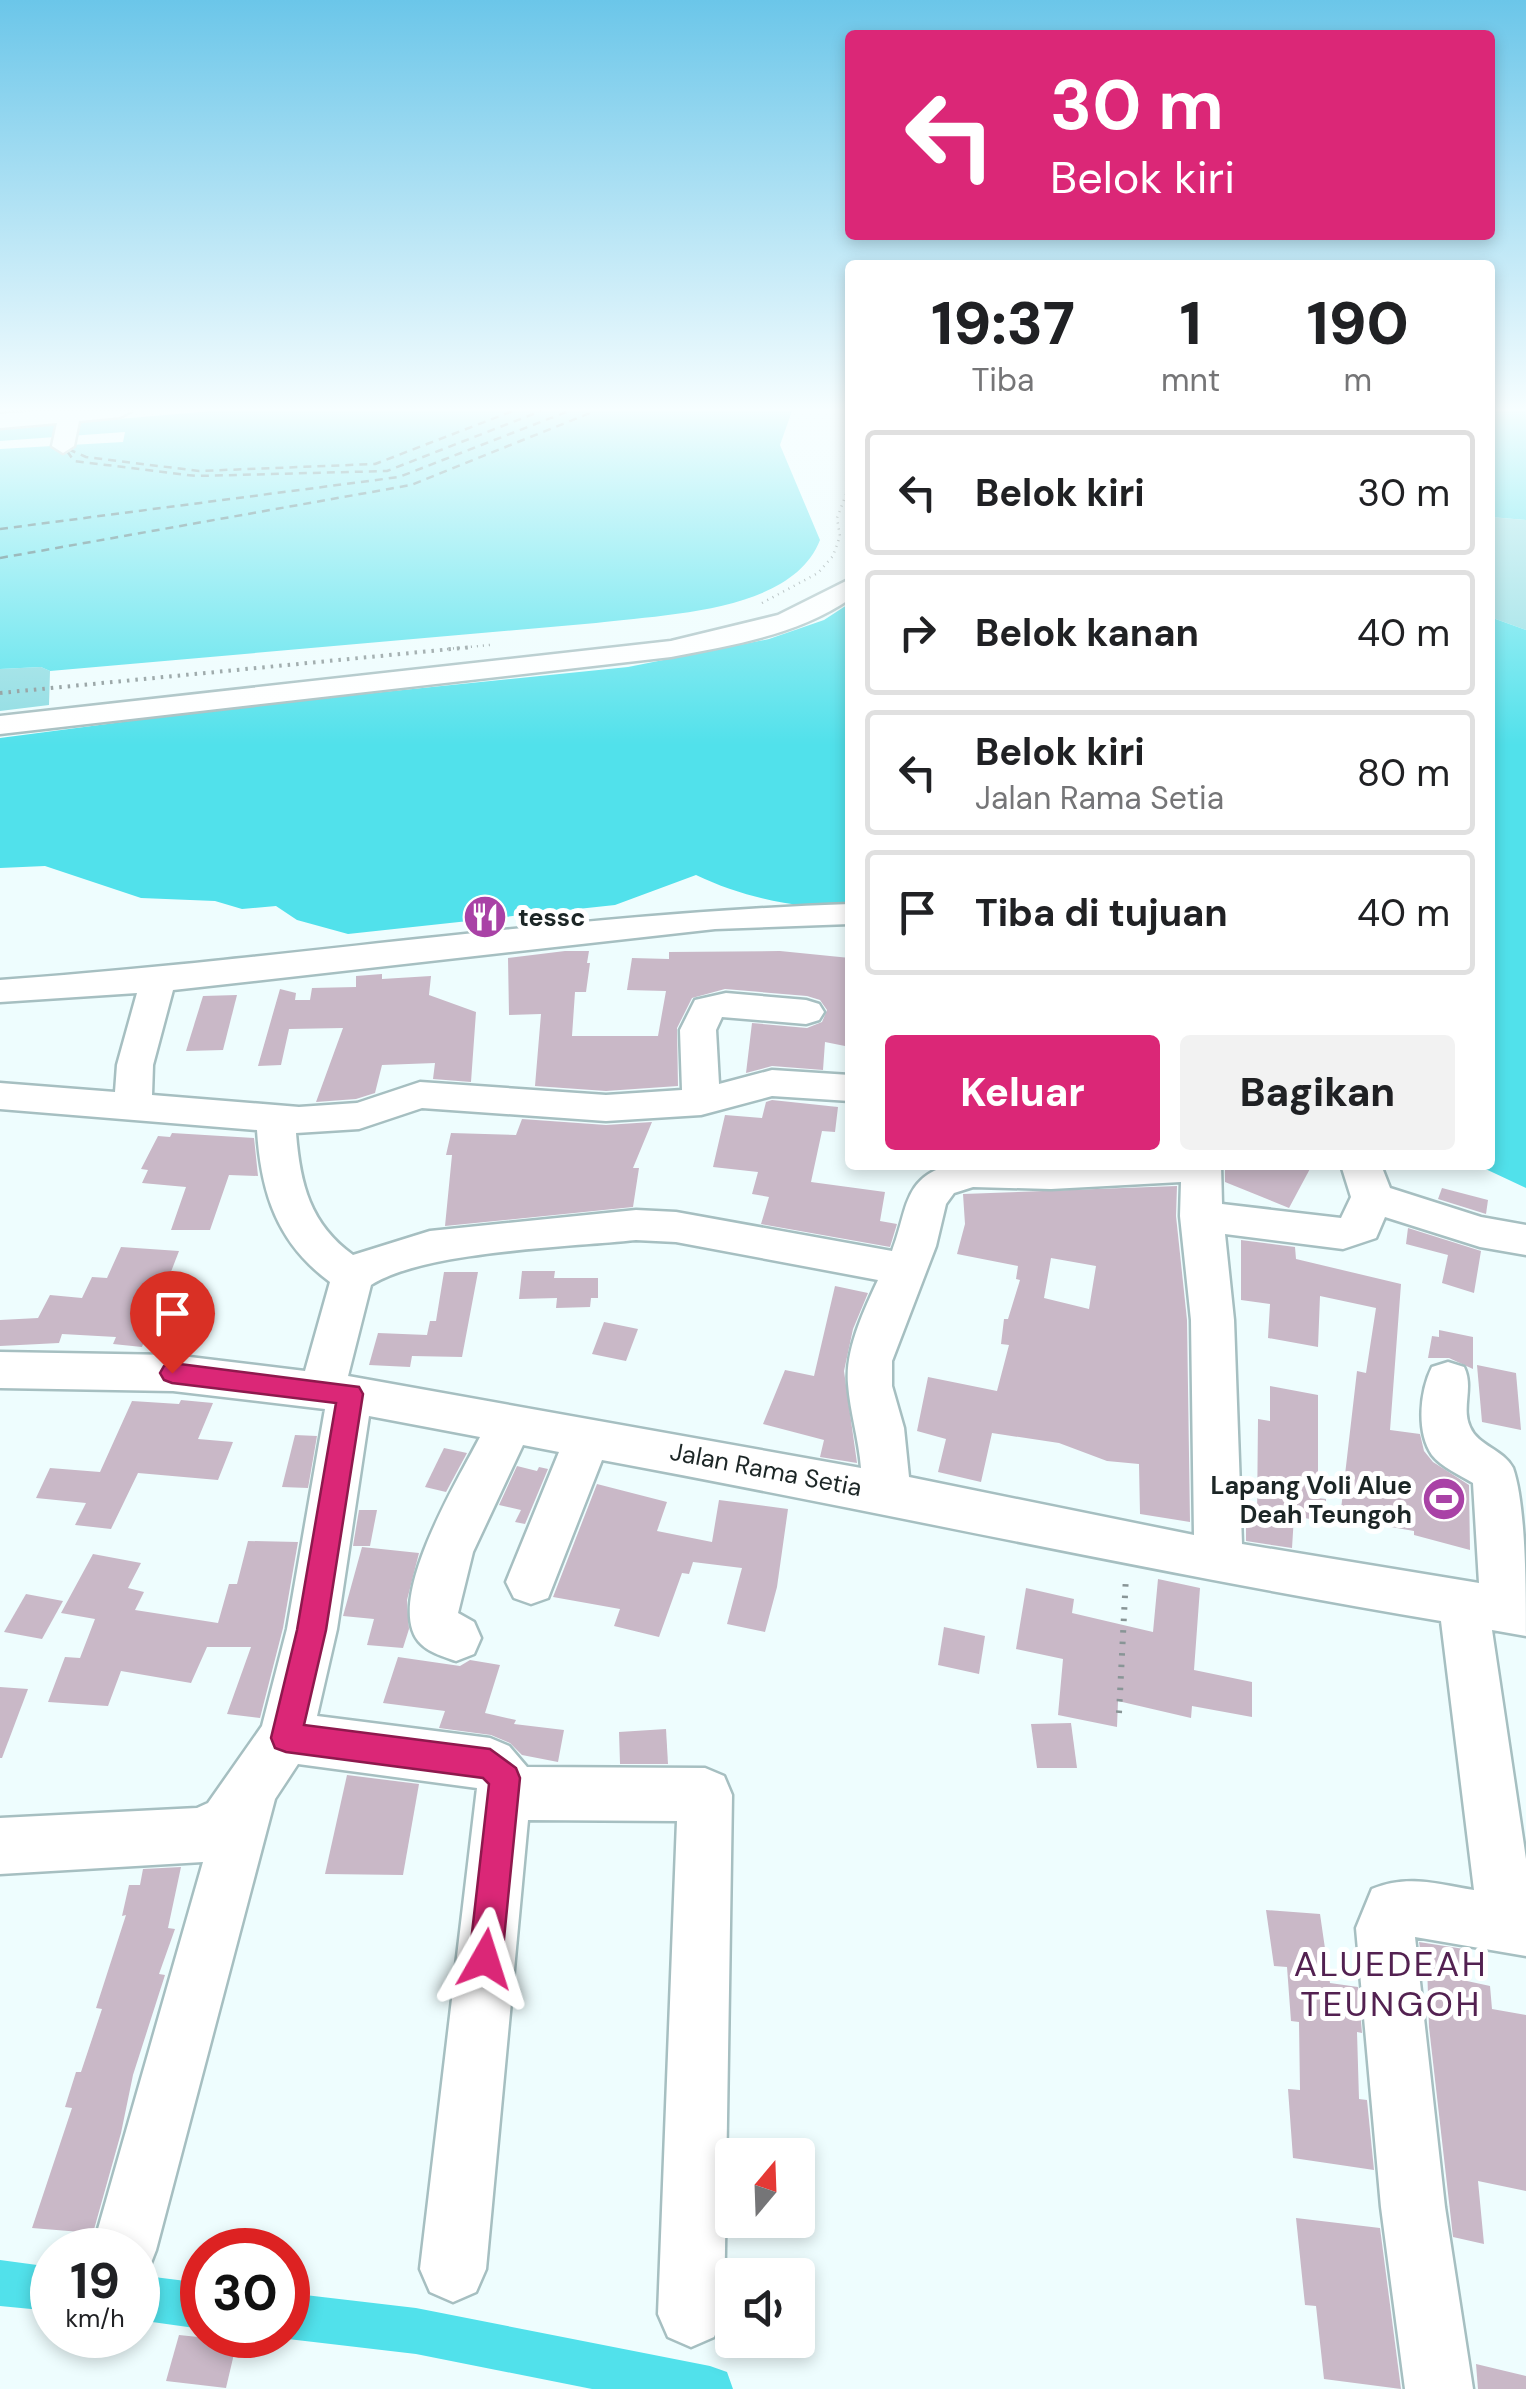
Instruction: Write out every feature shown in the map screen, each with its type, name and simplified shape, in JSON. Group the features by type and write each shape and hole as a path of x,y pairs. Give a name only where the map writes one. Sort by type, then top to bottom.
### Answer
{"street":[{"path":"0,725 671,649 752,633 807,614 845,590"},
{"path":"0,991 158,980 715,920 845,914"},
{"path":"134,1108 135,1065 158,980"},
{"path":"701,1102 698,1030 708,1008 726,1004 806,1012"},
{"path":"0,1096 276,1120 359,1116 420,1095 606,1108 701,1102 772,1083 845,1088"},
{"path":"276,1120 278,1168 292,1219 324,1257 352,1276"},
{"path":"887,1492 870,1361 915,1246 927,1201 940,1182 950,1177 1110,1170"},
{"path":"1202,1170 1200,1216 1210,1285 1219,1562"},
{"path":"1200,1216 1343,1234 1362,1227 1366,1181 1480,1232 1526,1240"},
{"path":"0,1846 200,1835 227,1822 286,1738 312,1630 352,1276 371,1264 430,1247 636,1224 676,1227 904,1269"},
{"name":"Jalan Rama Setia","path":"0,1370 172,1373 336,1392 887,1492 1219,1562 1498,1608"},
{"path":"1439,2389 1413,2207 1385,1928 1392,1908 1407,1907 1517,1925 1498,1608 1496,1481 1490,1470 1450,1444 1451,1435 1444,1425 1448,1380"},
{"path":"456,1638 435,1624 431,1615 435,1590 452,1544 511,1422"},
{"path":"531,1582 588,1436"},
{"path":"286,1738 490,1764 505,1778 453,2270"},
{"path":"130,2228 250,1790"},
{"path":"503,1793 705,1795 691,2314"}],"path":[{"path":"756,606 818,573 833,556 840,536 838,522"},
{"path":"0,693 505,644"},
{"path":"1120,1713 1127,1543"}],"shaded area":[{"path":"0,522 813,522 820,540 805,564 783,582 723,606 689,612 50,671 41,667 0,669"},
{"path":"1495,522 1526,522 1526,630 1495,619"},
{"path":"845,606 845,909 771,900 696,875 615,905 348,934 297,920 276,906 242,909 215,901 141,898 45,866 0,868 0,738 237,707 628,667 769,639 824,620"},
{"path":"1495,619 1526,630 1526,1188 1488,1170 1495,1170"},
{"path":"41,667 50,671 49,705 0,711 0,669"}],"building":[{"path":"589,951 586,992 575,992 572,1036 658,1036 666,991 627,990 632,958 669,959 669,952 780,951 845,958 845,1046 825,1042 823,1070 772,1066 746,1073 752,1023 807,1028 822,1022 827,1010 820,1000 807,996 725,989 692,998 677,1028 678,1086 606,1091 535,1086 541,1014 509,1015 508,958"},
{"path":"382,974 382,979 431,976 429,995 476,1012 471,1082 433,1079 435,1063 382,1065 375,1093 356,1099 316,1102 343,1028 289,1029 281,1065 258,1066 280,989 296,993 295,1000 310,1000 312,988 356,987 356,976"},
{"path":"237,995 223,1050 186,1051 203,996"},
{"path":"766,1102 838,1107 835,1132 822,1131 811,1182 885,1192 880,1221 897,1224 890,1247 761,1224 769,1197 752,1194 758,1172 713,1167 725,1115 762,1118"},
{"path":"522,1119 606,1125 652,1122 633,1168 639,1168 633,1207 445,1226 452,1155 446,1155 451,1133 516,1135"},
{"path":"172,1133 254,1138 258,1176 229,1175 210,1230 171,1230 186,1187 142,1183 148,1170 141,1169 158,1136 170,1137"},
{"path":"1225,1170 1309,1170 1289,1208 1225,1182"},
{"path":"1177,1186 1176,1216 1187,1320 1190,1522 1140,1514 1139,1464 1107,1461 1059,1443 992,1433 981,1482 938,1472 946,1439 917,1431 928,1377 997,1391 1009,1345 1001,1344 1004,1319 1008,1319 1020,1280 1016,1279 1018,1266 957,1254 965,1224 963,1194","holes":["1051,1258 1096,1266 1089,1309 1044,1298"]},
{"path":"1442,1188 1488,1200 1486,1214 1438,1199"},
{"path":"1408,1228 1481,1251 1474,1293 1442,1283 1448,1255 1406,1244"},
{"path":"1241,1240 1295,1247 1296,1259 1401,1284 1390,1430 1420,1434 1424,1451 1433,1462 1469,1485 1470,1550 1414,1535 1414,1531 1340,1518 1357,1371 1366,1373 1376,1308 1320,1296 1318,1347 1268,1338 1270,1304 1241,1300"},
{"path":"121,1247 179,1251 142,1347 113,1344 116,1337 62,1334 59,1343 0,1346 0,1320 38,1318 50,1295 82,1298 92,1277 107,1278"},
{"path":"522,1271 555,1271 554,1278 598,1278 598,1298 591,1298 590,1307 556,1308 557,1298 519,1299"},
{"path":"444,1272 478,1272 462,1357 412,1356 410,1367 369,1365 378,1333 427,1335 430,1321 436,1321"},
{"path":"835,1286 868,1293 853,1329 844,1371 857,1463 820,1457 824,1440 763,1424 785,1370 814,1376"},
{"path":"604,1322 638,1329 626,1361 592,1354"},
{"path":"1439,1330 1473,1337 1473,1369 1449,1358 1428,1358 1432,1336 1439,1337"},
{"path":"1477,1365 1516,1373 1521,1430 1482,1422"},
{"path":"1270,1386 1318,1395 1318,1498 1326,1499 1326,1522 1294,1516 1292,1548 1246,1541 1246,1515 1257,1517 1258,1419 1270,1421"},
{"path":"181,1400 213,1403 198,1439 233,1442 218,1480 138,1473 111,1529 75,1525 86,1503 36,1498 50,1468 100,1472 132,1401 179,1404"},
{"path":"295,1435 317,1436 308,1488 282,1487"},
{"path":"444,1448 467,1453 446,1492 425,1487"},
{"path":"517,1466 537,1471 539,1467 548,1469 525,1524 515,1522 521,1510 499,1505"},
{"path":"597,1484 667,1502 657,1531 712,1542 719,1500 788,1509 777,1587 765,1632 727,1624 742,1568 693,1562 689,1574 682,1573 659,1637 614,1626 620,1609 553,1597"},
{"path":"359,1510 377,1510 370,1546 353,1546"},
{"path":"248,1541 298,1542 283,1628 260,1718 227,1714 251,1647 207,1647 191,1683 121,1671 108,1706 48,1702 65,1657 80,1658 95,1619 61,1613 93,1554 141,1563 128,1588 144,1592 135,1610 218,1623 229,1584 237,1584"},
{"path":"362,1547 419,1553 407,1600 409,1629 403,1648 367,1645 374,1619 343,1616"},
{"path":"1158,1579 1200,1588 1194,1670 1252,1682 1252,1717 1192,1706 1191,1718 1118,1701 1117,1727 1058,1715 1063,1659 1016,1649 1026,1588 1074,1599 1072,1613 1153,1632"},
{"path":"26,1594 63,1601 42,1639 4,1632"},
{"path":"944,1627 985,1636 979,1674 938,1665"},
{"path":"398,1657 460,1666 470,1660 500,1665 485,1713 516,1720 514,1724 564,1730 558,1762 522,1755 510,1743 491,1735 439,1728 445,1711 383,1703"},
{"path":"0,1687 28,1689 2,1758 0,1758"},
{"path":"1071,1723 1077,1768 1037,1768 1031,1724"},
{"path":"666,1729 668,1764 620,1764 619,1732"},
{"path":"347,1775 419,1784 403,1875 325,1874"},
{"path":"181,1867 168,1928 175,1929 159,1974 165,1975 133,2075 94,2228 32,2228 72,2108 65,2107 76,2072 81,2072 102,2009 96,2008 126,1915 122,1916 129,1885 140,1885 143,1869"},
{"path":"1266,1910 1320,1914 1330,1983 1358,1987 1362,2033 1357,2032 1359,2099 1367,2100 1374,2170 1293,2158 1288,2089 1300,2090 1299,2022 1291,2021 1287,1967 1274,1966"},
{"path":"1419,1942 1464,1949 1467,1981 1490,1986 1492,2009 1526,2015 1526,2191 1478,2181 1484,2244 1453,2237 1429,2027 1427,1963 1422,1962"},
{"path":"1296,2218 1380,2228 1401,2389 1324,2379 1316,2306 1305,2305"},
{"path":"179,2335 180,2358 233,2358 226,2388 166,2381"},
{"path":"1476,2364 1526,2376 1526,2389 1478,2389"}],"waterway":[{"path":"0,2283 30,2286"},
{"path":"160,2301 180,2303"},
{"path":"310,2319 416,2331 710,2389"}],"ferry route":[{"path":"0,529 50,522"},
{"path":"0,558 200,522"}],"place":[{"name":"tessc","path":"485,917"},
{"name":"Lapang Voli Alue Deah Teungoh","path":"1444,1499"}],"district":[{"name":"ALUEDEAH TEUNGOH","path":"1391,1984"}],"route":[{"path":"172,1373 350,1394 312,1630 286,1738 490,1764 505,1778 485,1959"}]}
